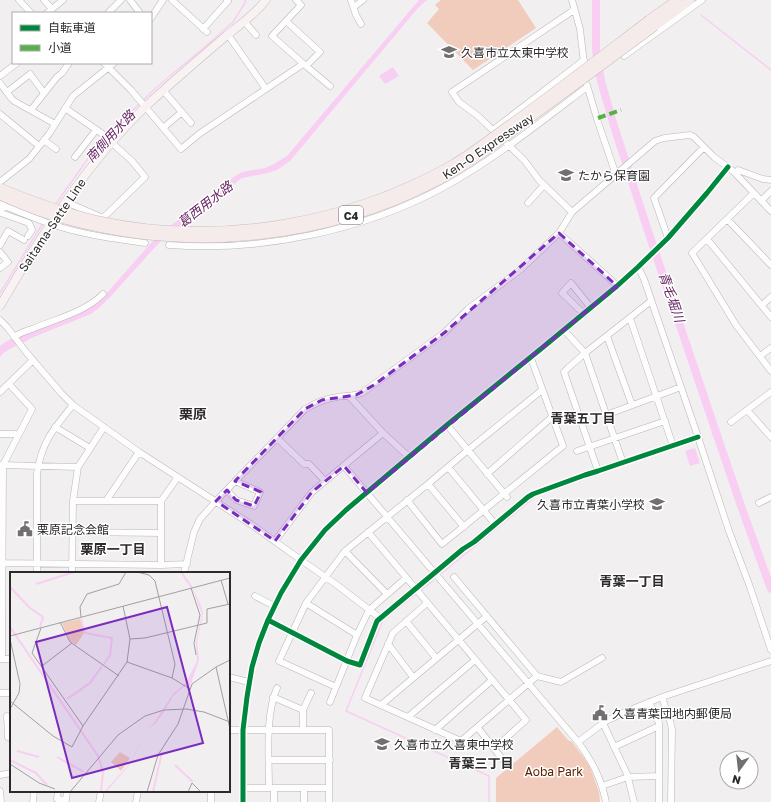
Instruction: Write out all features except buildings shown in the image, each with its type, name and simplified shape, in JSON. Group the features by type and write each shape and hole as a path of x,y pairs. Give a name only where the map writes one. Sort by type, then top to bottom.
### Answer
{"highway":[{"name":"Ken-O Expressway","path":"0,183 38,203 96,220 131,226 184,231 218,231 280,225 346,210 397,192 428,178 454,163 537,105 648,20 677,0"},
{"name":"Ken-O Expressway","path":"0,195 44,213 88,225 122,232 169,237 208,238 264,235 343,218 364,212 400,198 457,169 496,143 690,0"}],"main road":[{"name":"Saitama-Satte Line","path":"0,306 50,224 83,177 111,142 163,90 258,10 266,0"}],"street":[{"path":"19,0 30,12"},
{"path":"44,0 50,11 63,0"},
{"path":"109,12 121,0"},
{"path":"130,0 139,12"},
{"path":"152,16 163,0"},
{"path":"172,0 205,30 228,1 227,0"},
{"path":"296,0 301,5 272,36 330,86"},
{"path":"351,0 361,24"},
{"path":"354,7 363,0"},
{"path":"572,0 580,28 588,87 596,119 616,174"},
{"path":"624,56 702,0"},
{"path":"572,212 544,185 524,160 509,145 478,116 459,102 452,92 574,10"},
{"path":"244,21 256,35"},
{"path":"0,183 29,159 44,140 73,96 109,64 181,149 199,134 320,52 286,21"},
{"path":"228,35 266,89"},
{"path":"493,130 584,60"},
{"path":"0,76 16,64"},
{"path":"31,110 68,64"},
{"path":"7,92 30,74 44,93"},
{"path":"0,83 14,101 55,124"},
{"path":"170,245 214,246 274,242 322,232 389,211 443,187 488,160 588,87"},
{"path":"163,90 191,123"},
{"path":"65,108 104,136"},
{"path":"163,128 182,112"},
{"path":"0,114 39,146"},
{"path":"74,157 96,130"},
{"path":"184,572 194,532 200,519 305,409 322,400 362,393 444,333 468,309 520,270 559,233 572,212 654,141 664,138 690,135 694,137 714,157 728,167 771,211"},
{"path":"44,140 56,149"},
{"path":"66,202 103,218 145,177 132,161 111,142"},
{"path":"666,240 654,198 704,147"},
{"path":"243,802 243,730 249,682 258,648 268,620 286,583 301,560 325,530 346,510 447,425 584,314 638,267 666,240 728,167"},
{"path":"738,170 762,179 771,180"},
{"path":"528,203 544,185"},
{"path":"761,201 771,191"},
{"path":"754,193 692,253 736,325 771,371"},
{"path":"0,244 8,231 26,238 32,230 29,223 1,213 1,205 50,224 86,234 145,243"},
{"path":"727,219 771,265"},
{"path":"559,233 617,286"},
{"path":"707,239 771,317"},
{"path":"0,252 8,262 0,268"},
{"path":"638,267 644,279 771,650"},
{"path":"584,314 562,293 571,283 591,308"},
{"path":"14,337 49,321 84,308 103,294"},
{"path":"762,305 771,297"},
{"path":"598,472 564,372 585,353 651,301"},
{"path":"630,318 673,446"},
{"path":"0,320 73,405 139,452 250,523 325,576 380,618"},
{"path":"564,330 585,353 623,463"},
{"path":"607,336 632,405"},
{"path":"760,356 771,348"},
{"path":"0,392 10,384 33,360"},
{"path":"407,500 442,544 484,510 505,496 563,446 532,361"},
{"path":"1,659 2,465 32,409 10,384"},
{"path":"606,415 681,387"},
{"path":"336,687 279,661 306,602 345,551 542,390"},
{"path":"731,422 771,392"},
{"path":"349,396 383,434 409,457"},
{"path":"36,572 38,466 44,447 55,427 73,405"},
{"path":"747,410 771,436"},
{"path":"487,474 552,417"},
{"path":"577,451 664,421"},
{"path":"447,425 505,496"},
{"path":"55,427 90,448"},
{"path":"72,572 73,501 78,467 104,427"},
{"path":"0,434 15,434 18,436"},
{"path":"275,542 312,492 383,434"},
{"path":"268,620 347,661 360,665 377,621 380,618 533,494 698,437"},
{"path":"277,438 304,464 309,464 325,481"},
{"path":"106,501 139,452"},
{"path":"2,465 78,467"},
{"path":"344,466 578,742 597,772 606,802"},
{"path":"448,467 495,524"},
{"path":"161,565 161,501 178,477"},
{"path":"227,490 236,500 254,506 260,492 235,482"},
{"path":"428,484 464,527"},
{"path":"759,502 771,497"},
{"path":"73,501 161,501"},
{"path":"73,532 161,533"},
{"path":"368,532 526,720 494,749"},
{"path":"345,551 388,594"},
{"path":"1,563 187,564"},
{"path":"454,577 538,676 561,682 602,658"},
{"path":"330,702 357,635 369,610 406,578"},
{"path":"255,596 274,606"},
{"path":"306,602 357,635"},
{"path":"428,603 393,633 365,698 461,741 538,676"},
{"path":"381,705 487,616"},
{"path":"406,622 436,658"},
{"path":"388,644 414,678"},
{"path":"408,717 475,660"},
{"path":"578,742 603,723 625,712 662,697 771,660"},
{"path":"230,676 249,682"},
{"path":"435,730 492,680"},
{"path":"274,802 269,760 269,730 273,697 277,688"},
{"path":"303,730 303,710 311,693"},
{"path":"273,697 303,710"},
{"path":"662,697 672,729 672,802"},
{"path":"649,702 659,726 659,802"},
{"path":"0,716 9,716 8,737 10,737"},
{"path":"603,723 628,777 634,802"},
{"path":"614,746 659,726"},
{"path":"478,728 503,760"},
{"path":"230,730 330,730 329,802"},
{"path":"269,760 330,760"},
{"path":"0,776 10,773"},
{"path":"602,786 628,777 659,776"},
{"path":"243,788 329,788"},
{"path":"304,788 304,802"},
{"path":"0,791 1,802"},
{"path":"33,802 34,792"},
{"path":"58,792 57,799 66,800 67,792"},
{"path":"99,802 101,792"},
{"path":"136,802 138,792"}],"highlighted area":[{"path":"559,233 617,286 367,493 344,466 312,492 275,541 216,501 227,490 236,500 254,506 261,492 235,481 305,409 322,400 356,395 374,385 444,333"}],"green space":[{"path":"441,0 518,0 536,28 473,70 427,23 439,9 435,5"},
{"name":"Aoba Park","path":"557,727 568,740 572,742 590,767 599,792 600,802 496,802 496,778"}],"water":[{"name":"葛西用水路","path":"419,0 427,0 418,8 290,161 277,170 242,178 207,208 177,227 158,244 111,296 91,314 31,338 11,348 0,357 0,346 8,341 75,315 98,303 151,243 168,227 209,199 235,176 242,172 265,168 287,156"},
{"path":"393,67 399,76 385,84 379,76"},
{"path":"695,448 700,463 690,466 685,451"}],"waterway":[{"name":"南側用水路","path":"142,101 233,22 245,3 245,0"},
{"name":"青毛堀川","path":"596,0 596,50 601,81 614,126 740,503 771,589"},
{"path":"701,15 771,70"},
{"name":"南側用水路","path":"55,205 92,153 116,126 139,104"},
{"name":"南側用水路","path":"0,293 43,223"},
{"name":"青毛堀川","path":"712,435 717,434"},
{"path":"442,573 536,496 595,475"},
{"path":"419,591 433,581"},
{"path":"416,594 383,620 346,711 489,776 489,802"}],"marked path":[{"path":"598,118 621,110"}],"cycle path":[{"path":"243,802 243,730 252,667 268,620 281,593 301,560 325,530 346,510 638,267 668,238 728,167"},
{"path":"268,620 347,661 360,665 377,621 528,497 585,475 698,437"}],"place":[{"name":"久喜市立太東中学校","path":"449,52"},
{"name":"たから保育園","path":"566,175"},
{"name":"久喜市立青葉小学校","path":"657,504"},
{"name":"栗原記念会館","path":"25,529"},
{"name":"久喜青葉団地内郵便局","path":"600,713"},
{"name":"久喜市立久喜東中学校","path":"382,744"}],"district":[{"name":"栗原","path":"193,413"},
{"name":"青葉五丁目","path":"583,418"},
{"name":"栗原一丁目","path":"113,549"},
{"name":"青葉一丁目","path":"632,581"},
{"name":"青葉三丁目","path":"481,763"}]}
